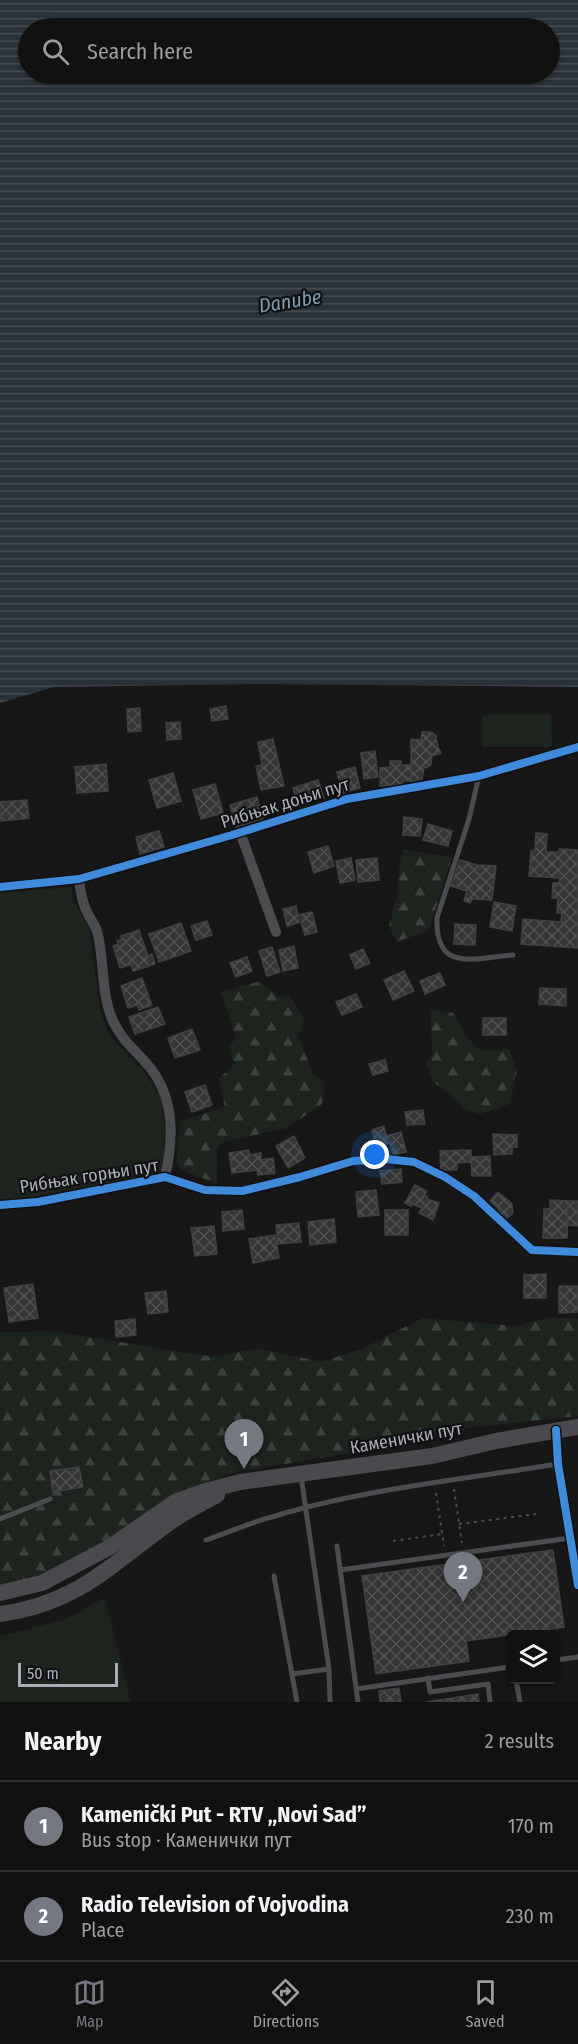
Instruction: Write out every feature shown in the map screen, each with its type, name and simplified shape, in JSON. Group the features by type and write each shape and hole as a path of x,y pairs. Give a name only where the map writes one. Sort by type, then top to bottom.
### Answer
{"main road":[{"name":"Каменички пут","path":"0,1593 42,1583 110,1547 175,1502 205,1491 240,1482 432,1456 578,1427"},
{"name":"Каменички пут","path":"0,1614 38,1607 67,1595 97,1578 171,1521 240,1482"}],"street":[{"name":"Рибњак доњи пут","path":"0,887 78,879 346,799 479,776 578,747"},
{"path":"240,832 276,932"},
{"name":"Рибњак горњи пут","path":"78,879 82,899 97,932 106,1002 112,1019 122,1039 148,1066 161,1084 168,1100 171,1121 165,1177"},
{"name":"Рибњак горњи пут","path":"0,1205 38,1202 165,1177 205,1190 242,1191 353,1161 386,1159 414,1162 445,1177 474,1196 532,1250 578,1252"},
{"path":"556,1430 558,1464 578,1586"}],"lane":[{"path":"479,776 469,819 437,918 436,931 443,950 456,958 513,955"},
{"path":"206,1540 274,1516 306,1508 381,1492 558,1464"},
{"path":"301,1474 329,1669 330,1702"},
{"path":"0,1519 50,1499"},
{"path":"340,1570 570,1538"},
{"path":"337,1546 358,1702"},
{"path":"274,1576 297,1702"},
{"path":"560,1659 578,1657"},
{"path":"356,1689 506,1668"},
{"path":"292,1674 329,1669"},
{"path":"428,1678 430,1692 488,1684 490,1702"},
{"path":"517,1684 520,1702"}],"path":[{"path":"453,1485 461,1542"},
{"path":"436,1487 444,1545"},
{"path":"459,1524 536,1514"},
{"path":"393,1540 442,1534"}],"green space":[{"path":"551,714 552,747 482,747 482,715"},
{"path":"403,850 452,857 429,930 397,942 389,926 397,896"},
{"path":"71,887 73,900 89,928 100,1010 107,1030 115,1042 142,1069 162,1101 165,1134 163,1165 160,1172 154,1175 0,1201 0,893"},
{"path":"260,981 278,996 289,995 304,1019 298,1036 313,1073 325,1082 322,1104 287,1128 223,1142 217,1149 217,1183 183,1171 177,1164 180,1121 225,1107 219,1078 234,1065 229,1047 236,1038 221,992"},
{"path":"430,1009 453,1013 466,1036 482,1051 509,1049 517,1070 510,1104 480,1114 464,1109 453,1097 433,1082 426,1064 432,1053"},
{"path":"550,1317 578,1319 578,1416 457,1429 385,1447 232,1473 197,1485 75,1565 0,1588 0,1332 50,1331 214,1357 257,1348 321,1362 364,1348 422,1318 517,1326"},
{"path":"105,1598 131,1702 0,1702 0,1636 63,1620"}],"water":[{"name":"Danube","path":"0,0 578,0 578,687 259,684 54,687 0,703"}],"building":[{"path":"226,706 228,719 212,721 210,709"},
{"path":"140,708 141,731 128,732 127,709"},
{"path":"180,722 181,739 167,740 166,723"},
{"path":"422,732 431,732 436,736 441,753 432,756 431,765 424,767 422,779 411,781 411,739 421,740"},
{"path":"273,739 284,786 261,790 256,766 262,765 258,742"},
{"path":"375,751 378,777 364,779 361,753"},
{"path":"390,761 401,761 401,765 411,765 411,781 402,781 402,786 380,786 380,768 390,767"},
{"path":"106,764 108,791 77,793 75,767"},
{"path":"355,767 360,788 342,793 337,772"},
{"path":"173,773 181,801 157,808 149,780"},
{"path":"318,780 324,798 298,806 293,788"},
{"path":"215,784 223,813 201,819 193,790"},
{"path":"257,797 263,819 236,827 230,805"},
{"path":"27,800 29,818 0,821 0,802"},
{"path":"404,817 422,819 420,836 403,835"},
{"path":"428,824 452,831 448,846 423,840"},
{"path":"159,831 164,847 140,854 136,837"},
{"path":"536,833 547,834 546,852 559,852 559,849 578,850 578,948 521,944 523,919 561,922 562,913 557,913 558,898 552,898 553,883 559,883 560,878 529,876 531,851 535,851"},
{"path":"328,846 334,866 314,873 308,852"},
{"path":"351,858 355,880 340,883 336,861"},
{"path":"377,858 379,880 358,882 356,860"},
{"path":"460,860 477,865 496,866 492,900 472,899 470,903 464,901 467,891 451,886"},
{"path":"494,902 516,906 512,931 490,927"},
{"path":"296,906 298,915 312,912 317,932 305,935 301,922 287,926 283,909"},
{"path":"207,921 212,935 196,940 191,926"},
{"path":"181,923 191,951 159,962 149,934"},
{"path":"455,924 476,925 475,945 454,944"},
{"path":"139,930 148,956 152,954 155,964 133,971 131,964 120,968 113,946 122,939 121,936"},
{"path":"294,946 298,968 283,971 279,950"},
{"path":"272,947 280,972 267,976 259,951"},
{"path":"363,949 370,963 356,969 350,955"},
{"path":"247,957 252,971 236,977 230,963"},
{"path":"404,971 414,991 393,1000 384,980"},
{"path":"440,973 445,985 425,994 420,981"},
{"path":"142,978 152,1005 139,1010 137,1005 128,1008 121,986"},
{"path":"540,988 566,989 566,1006 539,1004"},
{"path":"356,994 362,1007 342,1015 336,1002"},
{"path":"158,1007 165,1024 135,1034 129,1017"},
{"path":"483,1018 506,1018 506,1035 483,1035"},
{"path":"192,1029 200,1050 175,1058 168,1038"},
{"path":"385,1060 388,1071 373,1075 369,1064"},
{"path":"205,1085 212,1105 192,1112 185,1092"},
{"path":"423,1110 425,1124 407,1125 405,1112"},
{"path":"384,1126 386,1136 401,1132 406,1152 393,1155 390,1143 376,1146 372,1130"},
{"path":"493,1134 517,1135 517,1147 512,1147 512,1154 494,1155"},
{"path":"294,1136 305,1158 288,1168 276,1146"},
{"path":"249,1150 250,1155 261,1153 261,1160 273,1158 275,1173 258,1175 257,1170 232,1173 229,1153"},
{"path":"471,1150 471,1162 457,1163 457,1170 441,1170 440,1151"},
{"path":"490,1156 491,1176 472,1176 471,1157"},
{"path":"401,1169 402,1182 382,1184 380,1171"},
{"path":"415,1185 427,1191 425,1195 427,1199 439,1203 433,1220 419,1213 422,1208 405,1203"},
{"path":"376,1190 379,1215 358,1217 356,1192"},
{"path":"498,1192 512,1204 513,1213 505,1220 496,1212 499,1209 490,1201"},
{"path":"550,1200 568,1201 567,1238 543,1238 544,1209 550,1209"},
{"path":"568,1201 578,1201 578,1226 567,1225"},
{"path":"242,1210 244,1229 223,1231 222,1212"},
{"path":"385,1210 408,1210 408,1235 385,1235"},
{"path":"334,1219 336,1242 310,1245 308,1222"},
{"path":"299,1223 301,1242 278,1244 276,1225"},
{"path":"214,1226 217,1254 195,1256 191,1228"},
{"path":"275,1235 279,1258 253,1263 249,1239"},
{"path":"546,1274 546,1298 524,1298 524,1275"},
{"path":"33,1284 38,1318 9,1322 4,1288"},
{"path":"559,1286 578,1286 578,1312 559,1313"},
{"path":"166,1291 168,1312 148,1314 145,1293"},
{"path":"135,1319 136,1335 116,1337 115,1321"},
{"path":"79,1467 83,1487 53,1492 50,1471"},
{"path":"553,1550 564,1627 543,1630 506,1630 506,1635 466,1641 469,1661 376,1674 362,1576"},
{"path":"399,1688 401,1702 380,1702 379,1691"},
{"path":"478,1694 479,1702 426,1702"}],"cycle path":[{"path":"0,887 79,879 347,799 479,776 578,747"},
{"path":"0,1205 38,1202 165,1177 205,1190 242,1191 353,1161 386,1159 414,1162 445,1177 474,1196 532,1250 578,1252"},
{"path":"556,1430 558,1464 578,1585"}],"place":[{"name":"Kamenički Put - RTV „Novi Sad”","path":"244,1469"},
{"name":"Radio Television of Vojvodina","path":"463,1602"}]}
